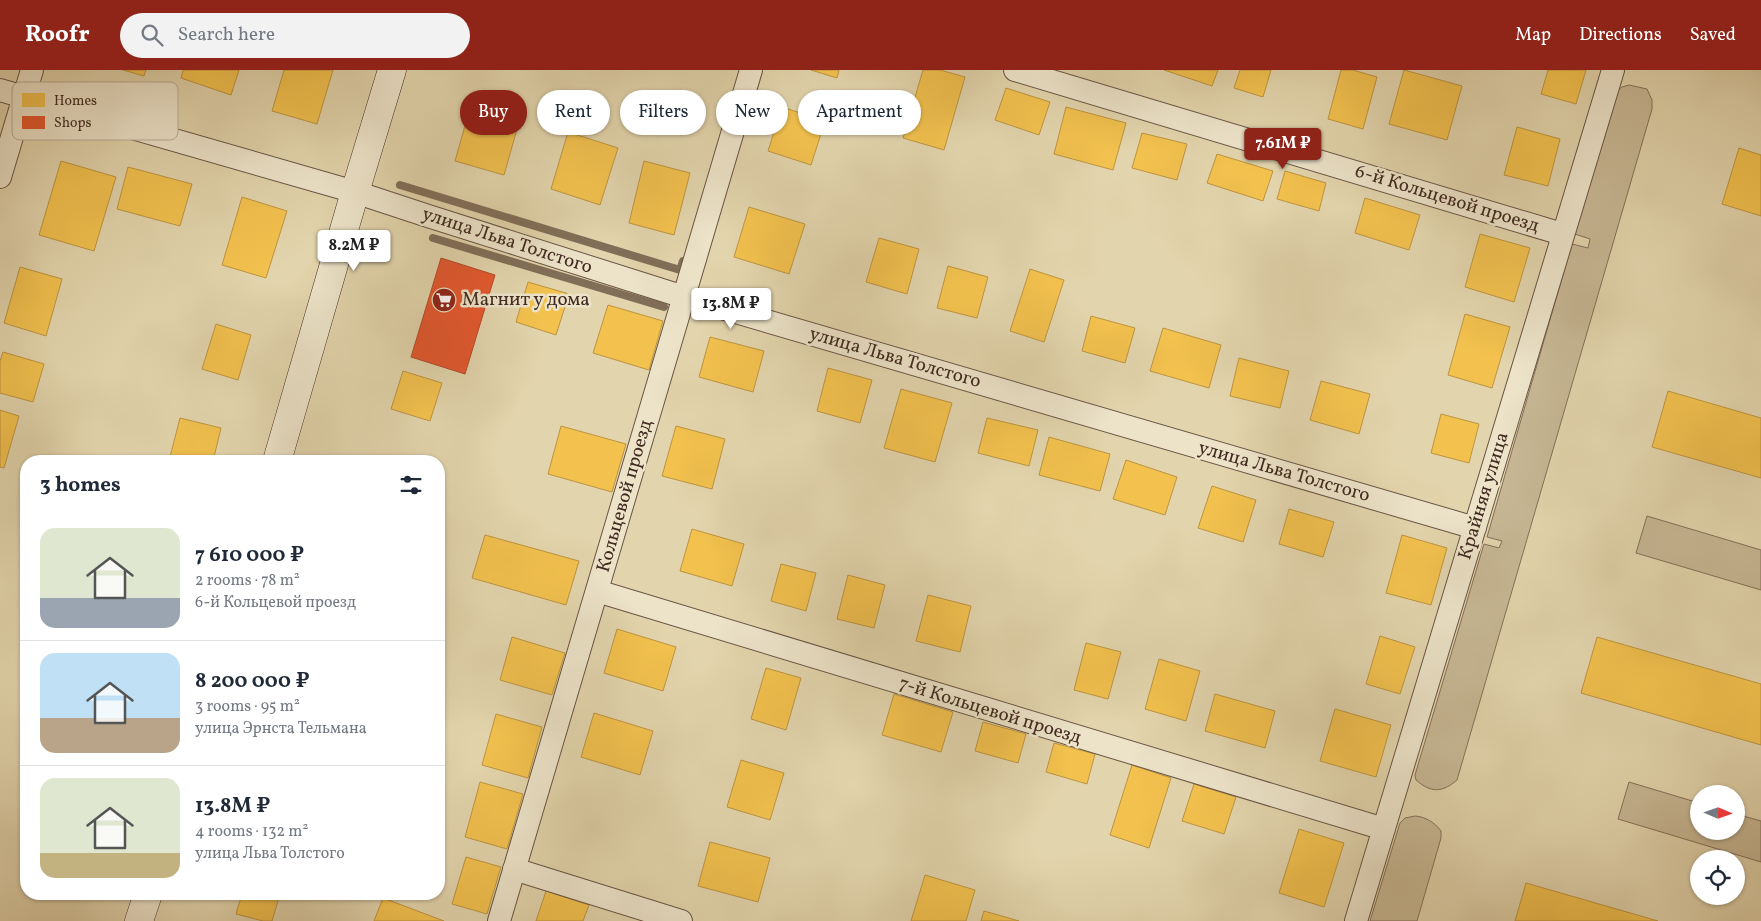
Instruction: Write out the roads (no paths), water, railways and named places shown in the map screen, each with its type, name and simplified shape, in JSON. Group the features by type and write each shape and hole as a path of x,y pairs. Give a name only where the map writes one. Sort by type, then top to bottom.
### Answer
{"main road":[{"path":"279,455 392,70"},
{"path":"139,921 146,900"}],"street":[{"path":"28,82 32,70"},
{"name":"Кольцевой проезд","path":"499,921 752,70"},
{"name":"6-й Кольцевой проезд","path":"1015,70 1562,234"},
{"name":"Крайняя улица","path":"1356,921 1613,70"},
{"path":"0,177 12,137"},
{"name":"улица Льва Толстого","path":"174,140 355,192 684,297 1475,528"},
{"name":"7-й Кольцевой проезд","path":"597,591 1384,829"},
{"path":"514,869 681,921"}],"waterway":[{"path":"400,185 680,270 683,261"},
{"path":"433,238 664,307"}],"place":[{"name":"Магнит у дома","path":"444,300"}]}
